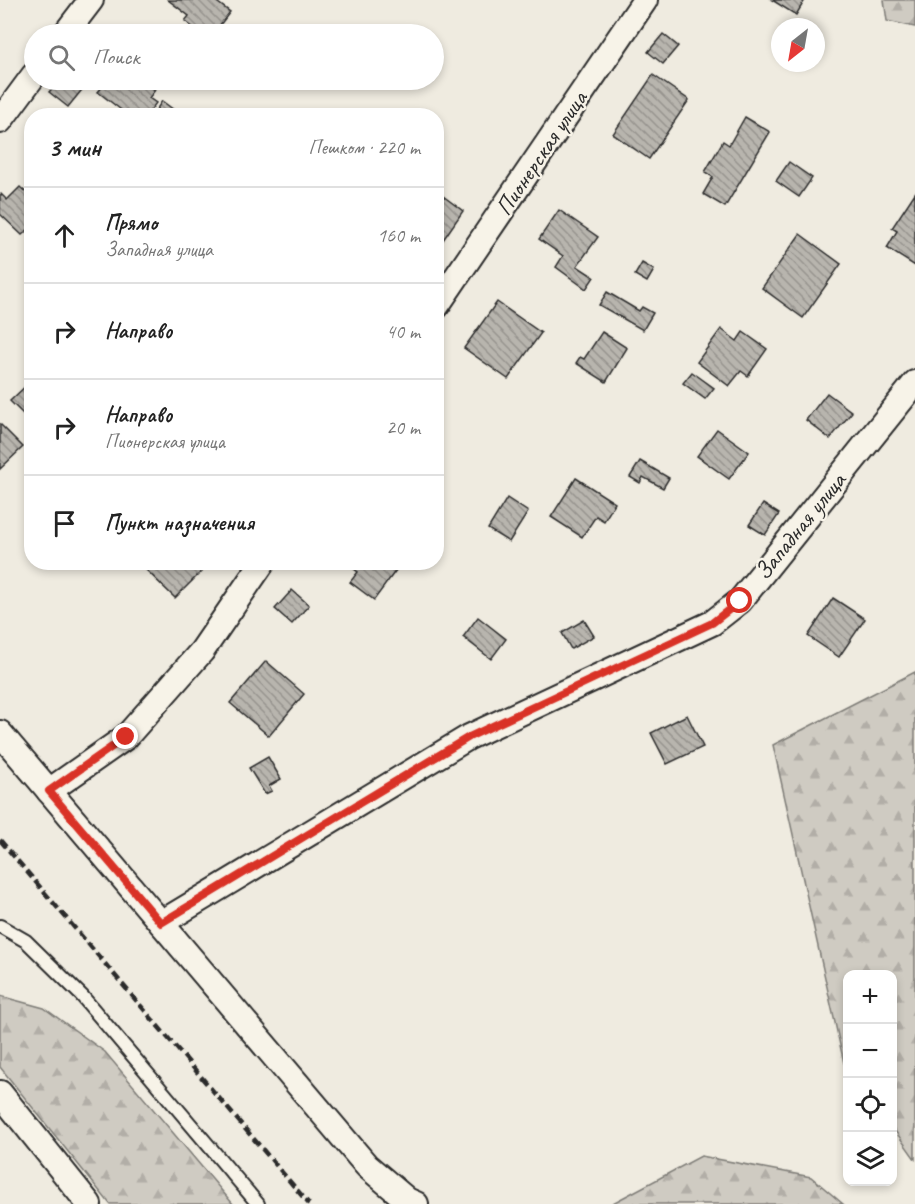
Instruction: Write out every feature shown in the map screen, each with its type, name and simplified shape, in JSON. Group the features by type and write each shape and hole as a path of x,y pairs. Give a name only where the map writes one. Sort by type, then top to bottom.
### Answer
{"street":[{"path":"73,24 91,0"},
{"name":"Пионерская улица","path":"444,295 645,0"},
{"path":"0,121 24,89"},
{"name":"Западная улица","path":"161,923 469,737 712,623 740,601 915,382"},
{"path":"49,791 126,737 202,651 257,570"},
{"path":"0,733 367,1166 406,1200 416,1204"},
{"path":"0,1093 89,1204"}],"lane":[{"path":"0,926 26,941 82,996 258,1204"}],"green space":[{"path":"884,0 915,0 915,27 887,21"},
{"path":"915,672 915,1159 897,1134 897,970 843,970 843,1059 773,745"},
{"path":"0,996 44,1008 105,1052 233,1204 110,1204 0,1067"},
{"path":"701,1156 811,1177 843,1204 611,1204"}],"building":[{"path":"168,0 214,0 230,12 221,24 189,24 185,21 189,16"},
{"path":"772,0 805,0 796,15"},
{"path":"663,34 678,46 663,64 648,52"},
{"path":"653,75 689,100 649,159 613,134"},
{"path":"51,90 82,90 68,107 49,92"},
{"path":"100,90 155,90 149,98 156,103 152,108 119,108 98,92"},
{"path":"162,101 171,108 157,108"},
{"path":"745,117 770,132 725,207 703,194 713,177 705,172 723,141 729,145"},
{"path":"789,162 812,178 799,197 776,181"},
{"path":"20,187 24,191 24,233 22,235 0,214 0,195 7,200"},
{"path":"915,193 915,266 887,248 897,231 892,228"},
{"path":"444,197 463,211 444,239"},
{"path":"559,210 598,237 577,266 594,277 586,289 556,267 563,256 539,239"},
{"path":"800,234 841,264 803,318 762,288"},
{"path":"642,263 654,270 647,282 635,275"},
{"path":"607,292 639,311 642,307 653,313 643,330 599,305"},
{"path":"497,302 541,333 508,379 464,348"},
{"path":"721,329 737,341 743,332 767,349 748,376 741,371 729,386 697,362"},
{"path":"602,332 627,348 606,382 576,363 580,357 584,359"},
{"path":"692,372 714,388 705,399 683,383"},
{"path":"24,388 23,414 10,401"},
{"path":"827,393 852,412 830,439 806,420"},
{"path":"0,424 23,447 0,469"},
{"path":"717,429 749,452 729,479 697,456"},
{"path":"640,461 669,478 663,488 643,477 640,483 630,477"},
{"path":"576,478 615,503 604,521 596,516 582,537 551,517"},
{"path":"507,498 528,512 509,542 488,529"},
{"path":"763,504 779,514 765,535 749,525"},
{"path":"146,570 201,570 175,598"},
{"path":"355,570 396,570 374,600 350,582 358,572"},
{"path":"292,590 309,605 292,624 275,609"},
{"path":"833,598 865,619 839,657 808,636"},
{"path":"478,617 506,639 491,659 463,637"},
{"path":"584,620 594,636 571,649 562,633"},
{"path":"266,661 304,694 269,736 230,703"},
{"path":"687,715 703,747 667,764 651,733"},
{"path":"268,757 281,779 269,786 272,791 265,794 249,768"}],"railway":[{"path":"0,840 309,1204"}],"route":[{"path":"126,737 49,791 161,923 469,737 712,623 740,601"}]}
